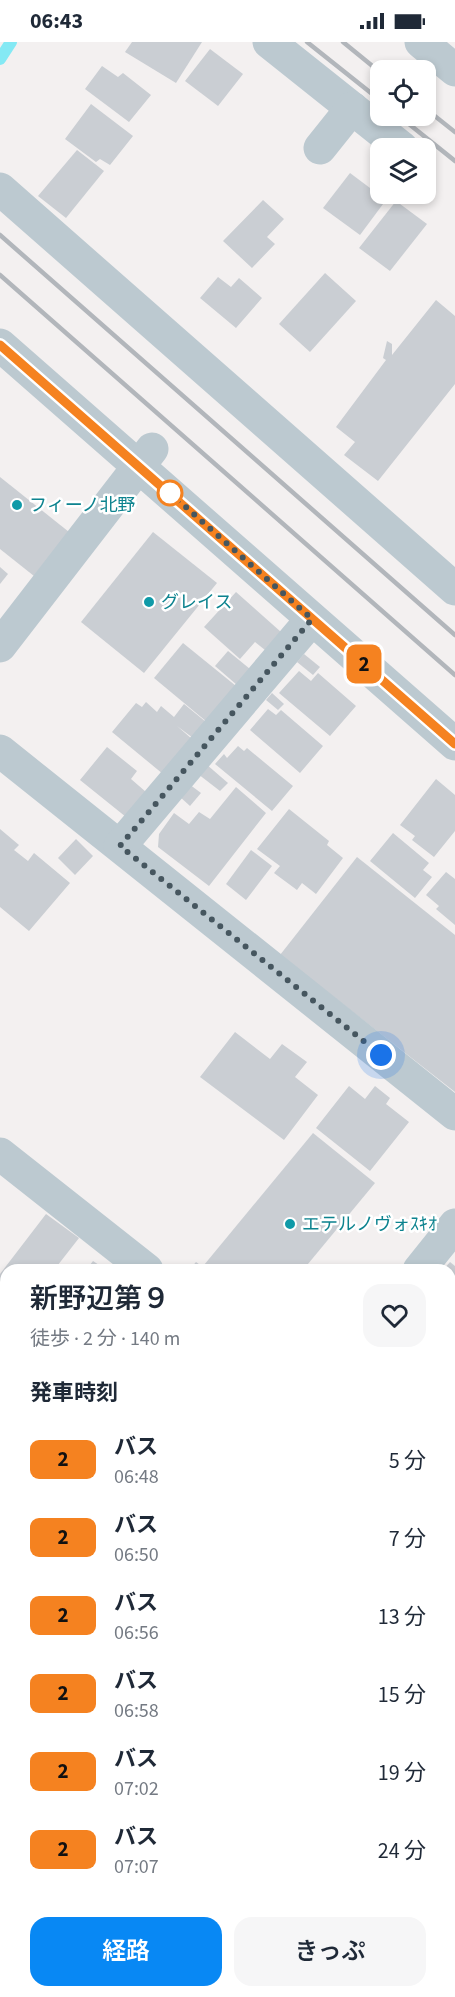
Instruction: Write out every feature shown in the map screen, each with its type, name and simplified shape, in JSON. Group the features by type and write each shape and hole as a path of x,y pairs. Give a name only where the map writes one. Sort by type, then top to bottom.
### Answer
{"street":[{"path":"269,42 390,138"},
{"path":"421,42 455,70"},
{"path":"321,148 352,108"},
{"path":"0,189 455,589"},
{"path":"0,345 146,457 312,619 455,744"},
{"path":"0,646 146,457"},
{"path":"120,846 312,619"},
{"path":"0,751 455,1114"},
{"path":"0,1154 139,1264"},
{"path":"424,1264 455,1225"}],"building":[{"path":"132,42 202,42 176,83 125,52"},
{"path":"210,49 243,74 218,106 185,81"},
{"path":"102,66 118,77 123,73 151,95 129,122 85,89"},
{"path":"91,104 133,136 110,165 100,159 96,162 65,139"},
{"path":"77,150 104,171 66,218 38,196"},
{"path":"350,173 370,188 370,204 383,204 360,235 323,208"},
{"path":"263,200 284,219 267,237 275,244 252,268 223,241"},
{"path":"394,204 400,204 427,224 390,271 359,248"},
{"path":"325,273 356,301 310,352 279,324"},
{"path":"218,277 231,287 239,278 262,298 236,328 200,298"},
{"path":"436,300 455,316 455,384 378,481 344,455 355,442 336,427 386,360 383,358 387,341 392,344 392,355"},
{"name":"フィーノ北野","path":"0,477 69,532 34,576 0,549"},
{"name":"グレイス","path":"153,532 217,583 144,673 81,622"},
{"path":"0,567 8,574 0,584"},
{"path":"236,592 281,632 265,650 255,642 240,659 204,627"},
{"path":"183,643 236,686 207,722 154,678"},
{"path":"228,651 250,669 237,685 215,666"},
{"path":"304,654 320,667 313,675 297,662"},
{"path":"299,671 311,681 318,673 356,706 330,736 279,693"},
{"path":"272,693 284,704 278,710 266,700"},
{"path":"146,702 157,712 161,706 174,717 184,704 206,722 193,738 177,726 192,739 163,774 112,732 136,703 142,707"},
{"path":"268,709 276,715 281,710 323,746 300,773 250,730"},
{"path":"238,746 244,751 247,748 293,786 272,811 215,764 224,754 227,758"},
{"path":"107,747 137,771 131,779 146,792 126,817 80,780"},
{"path":"206,764 228,783 220,791 198,774"},
{"path":"436,779 455,795 455,831 434,857 412,840 415,836 400,825"},
{"path":"189,784 201,793 190,806 179,796"},
{"path":"236,787 266,813 209,886 158,847 159,834 174,813 189,824 199,812 210,819"},
{"path":"289,809 329,841 327,845 343,858 316,894 302,883 297,890 274,873 280,866 257,849"},
{"path":"0,829 19,845 14,850 28,861 34,853 70,883 29,931 0,907"},
{"path":"393,833 429,863 423,870 432,877 415,898 370,861"},
{"path":"76,839 93,856 75,875 58,858"},
{"path":"251,850 272,866 246,900 226,884"},
{"path":"357,857 455,935 455,1092 280,955"},
{"path":"446,872 455,879 455,925 436,909 439,906 426,895"},
{"path":"235,1032 270,1059 282,1044 307,1062 295,1077 318,1095 284,1140 200,1077"},
{"path":"349,1086 365,1099 375,1086 390,1098 386,1104 409,1122 370,1171 316,1128"},
{"name":"エテルノヴォｽｷｵ","path":"313,1133 375,1183 308,1264 205,1264"},
{"path":"46,1214 79,1238 59,1264 8,1264"}],"waterway":[{"path":"0,59 11,42"}],"railway":[{"path":"307,42 370,92"},
{"path":"343,42 370,64"},
{"path":"436,117 455,132"},
{"path":"411,126 455,161"},
{"path":"0,235 455,635"},
{"path":"0,275 455,675"}],"bus line":[{"name":"2","path":"0,345 455,744"}],"place":[{"name":"フィーノ北野","path":"17,505"},
{"name":"グレイス","path":"149,602"},
{"name":"エテルノヴォｽｷｵ","path":"290,1224"}],"route":[{"path":"170,493 312,619 120,846 381,1055"}]}
